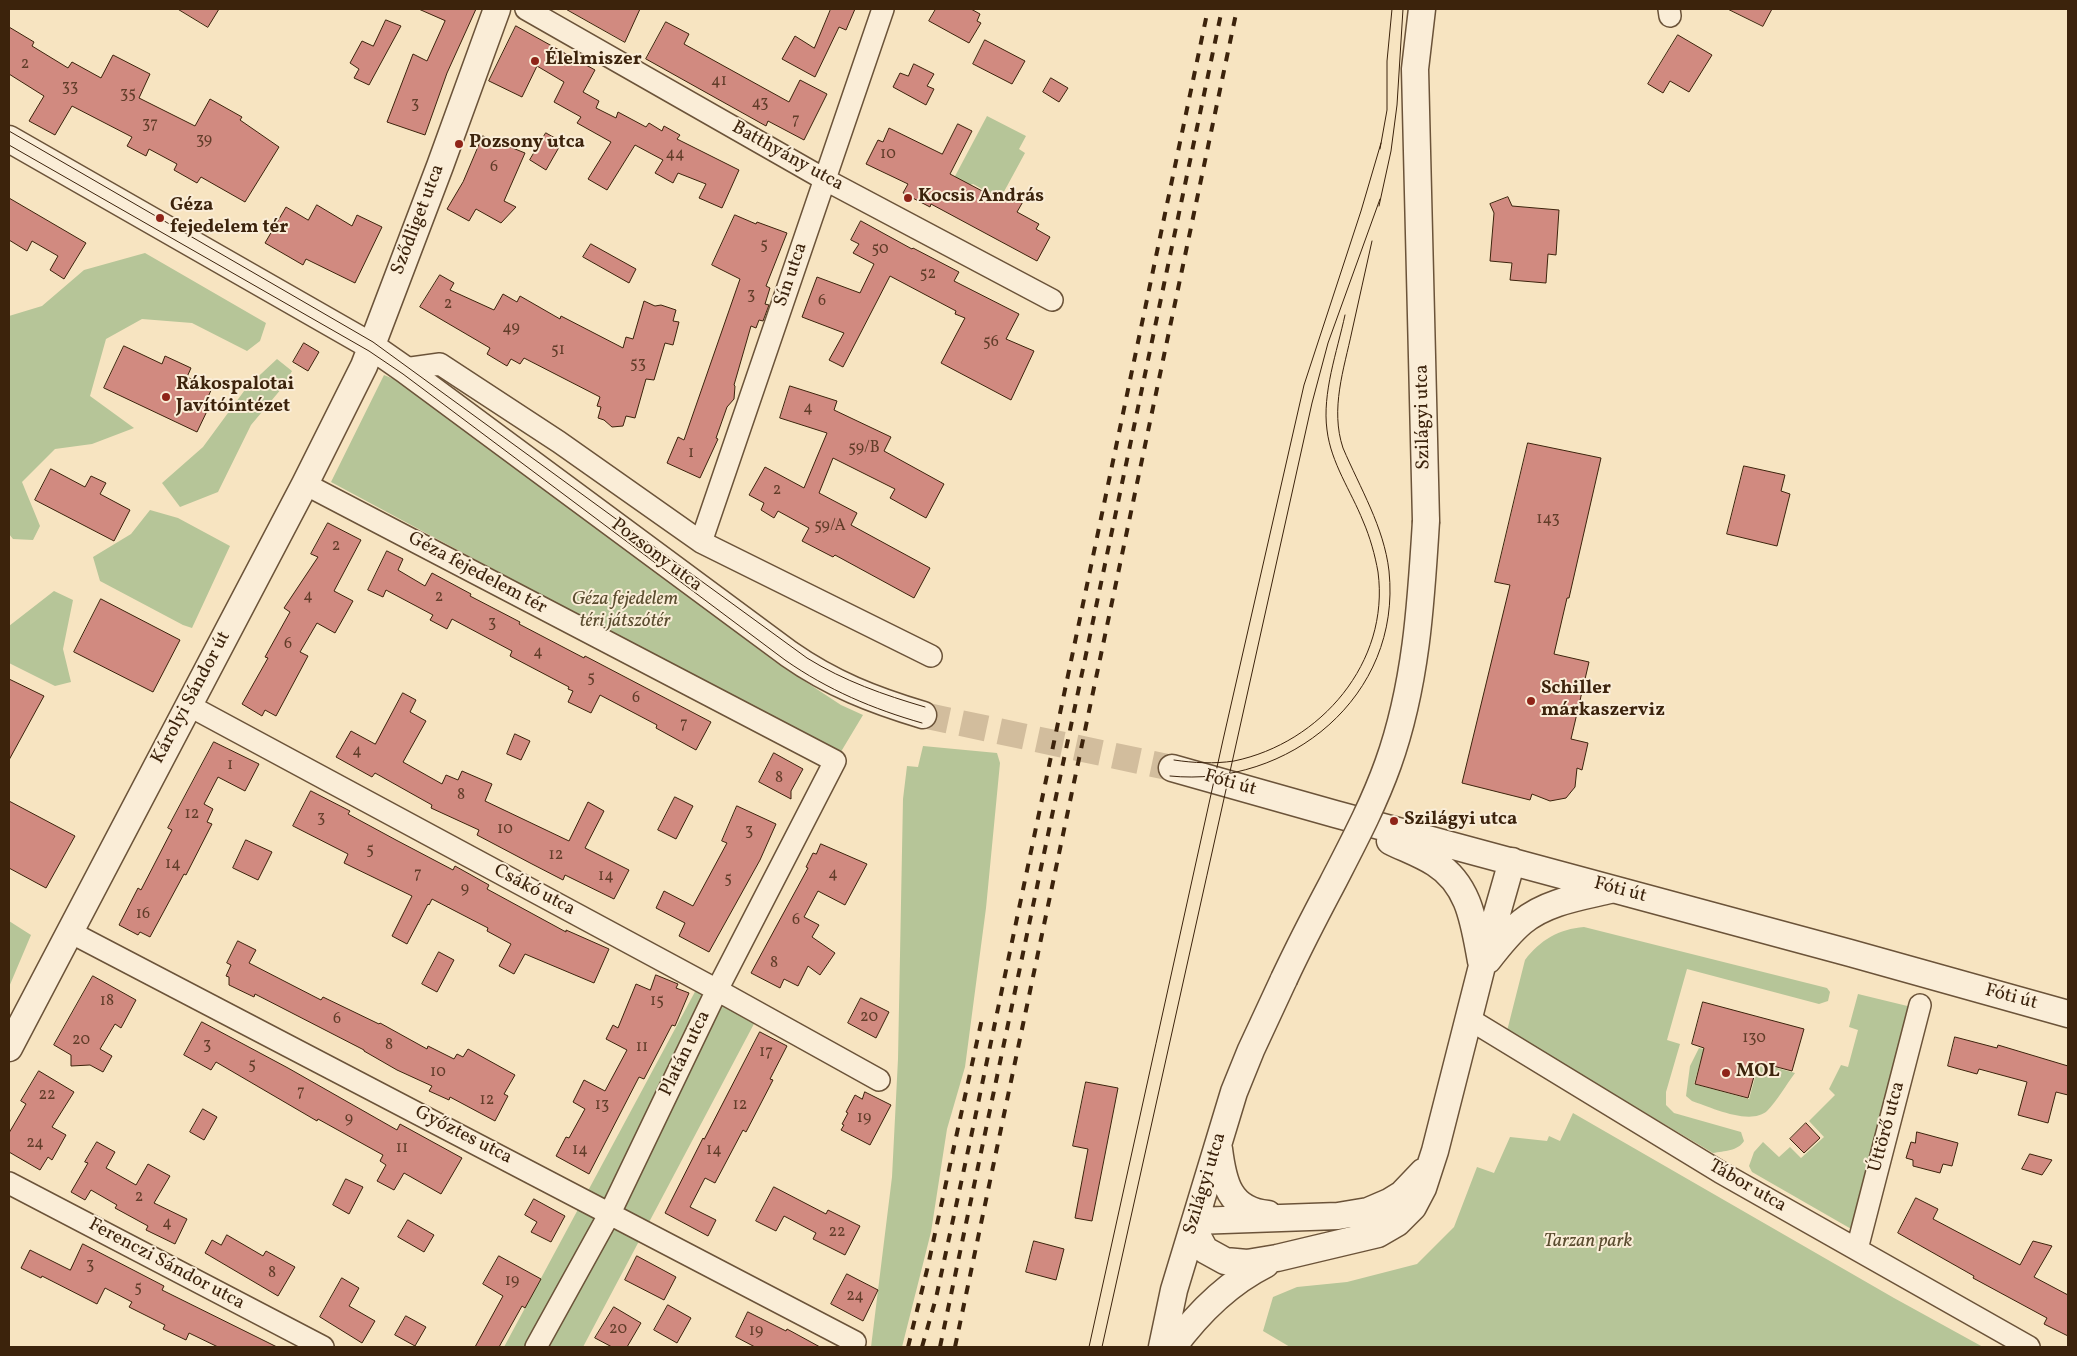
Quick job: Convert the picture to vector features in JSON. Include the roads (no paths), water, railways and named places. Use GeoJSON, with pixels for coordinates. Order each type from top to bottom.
{"type":"FeatureCollection","features":[{"type":"Feature","properties":{"kind":"street","name":"Sződliget utca"},"geometry":{"type":"LineString","coordinates":[[371,346],[440,166],[497,9]]}},
{"type":"Feature","properties":{"kind":"street","name":"Batthyány utca"},"geometry":{"type":"LineString","coordinates":[[526,9],[824,179],[1052,300]]}},
{"type":"Feature","properties":{"kind":"street","name":"Sín utca"},"geometry":{"type":"LineString","coordinates":[[701,542],[883,9]]}},
{"type":"Feature","properties":{"kind":"street","name":"Szilágyi utca"},"geometry":{"type":"LineString","coordinates":[[1162,1347],[1174,1290],[1234,1092],[1251,1050],[1305,935],[1357,836],[1388,765],[1399,729],[1415,652],[1420,618],[1426,522],[1415,69],[1422,9]]}},
{"type":"Feature","properties":{"kind":"street","name":"Pozsony utca"},"geometry":{"type":"LineString","coordinates":[[9,139],[371,346],[805,665],[854,692],[923,715]]}},
{"type":"Feature","properties":{"kind":"street","name":"Károlyi Sándor út"},"geometry":{"type":"LineString","coordinates":[[9,1048],[305,484],[364,366],[371,346]]}},
{"type":"Feature","properties":{"kind":"street","name":"Pozsony utca"},"geometry":{"type":"LineString","coordinates":[[404,369],[440,364],[559,442],[701,542],[931,656]]}},
{"type":"Feature","properties":{"kind":"street","name":"Géza fejedelem tér"},"geometry":{"type":"LineString","coordinates":[[305,484],[835,761]]}},
{"type":"Feature","properties":{"kind":"street","name":"Csákó utca"},"geometry":{"type":"LineString","coordinates":[[188,705],[717,990],[878,1080]]}},
{"type":"Feature","properties":{"kind":"street","name":"Platán utca"},"geometry":{"type":"LineString","coordinates":[[536,1347],[610,1213],[717,990],[835,761]]}},
{"type":"Feature","properties":{"kind":"street","name":"Fóti út"},"geometry":{"type":"LineString","coordinates":[[1172,768],[2068,1014]]}},
{"type":"Feature","properties":{"kind":"street"},"geometry":{"type":"LineString","coordinates":[[1335,814],[1434,862],[1454,879],[1463,891],[1472,912],[1482,966]]}},
{"type":"Feature","properties":{"kind":"street"},"geometry":{"type":"LineString","coordinates":[[1431,1164],[1402,1194],[1368,1211],[1338,1216],[1195,1221],[1198,1237],[1205,1250],[1225,1261],[1247,1263],[1362,1239],[1397,1223],[1413,1207],[1419,1198],[1431,1164],[1482,966],[1512,861]]}},
{"type":"Feature","properties":{"kind":"street"},"geometry":{"type":"LineString","coordinates":[[1482,966],[1522,922],[1540,910],[1573,898],[1612,889]]}},
{"type":"Feature","properties":{"kind":"street","name":"Győztes utca"},"geometry":{"type":"LineString","coordinates":[[70,932],[855,1342]]}},
{"type":"Feature","properties":{"kind":"street","name":"Úttörő utca"},"geometry":{"type":"LineString","coordinates":[[1856,1250],[1920,1006]]}},
{"type":"Feature","properties":{"kind":"street","name":"Tábor utca"},"geometry":{"type":"LineString","coordinates":[[1469,1018],[1720,1172],[2029,1347]]}},
{"type":"Feature","properties":{"kind":"street"},"geometry":{"type":"LineString","coordinates":[[1219,1146],[1226,1185],[1239,1203],[1261,1214],[1294,1217]]}},
{"type":"Feature","properties":{"kind":"street","name":"Ferenczi Sándor utca"},"geometry":{"type":"LineString","coordinates":[[9,1183],[322,1347]]}},
{"type":"Feature","properties":{"kind":"street"},"geometry":{"type":"LineString","coordinates":[[1173,1347],[1201,1313],[1221,1294],[1277,1258]]}},
{"type":"Feature","properties":{"kind":"tunnel"},"geometry":{"type":"LineString","coordinates":[[923,715],[1172,768]]}},
{"type":"Feature","properties":{"kind":"tram line"},"geometry":{"type":"LineString","coordinates":[[1380,149],[1387,110],[1387,61],[1392,9]]}},
{"type":"Feature","properties":{"kind":"tram line"},"geometry":{"type":"LineString","coordinates":[[1379,206],[1391,151],[1397,105],[1403,9]]}},
{"type":"Feature","properties":{"kind":"tram line"},"geometry":{"type":"LineString","coordinates":[[9,131],[373,342],[807,658],[835,674],[865,687],[925,707]]}},
{"type":"Feature","properties":{"kind":"tram line"},"geometry":{"type":"LineString","coordinates":[[1089,1347],[1223,740],[1304,385],[1361,211],[1381,143]]}},
{"type":"Feature","properties":{"kind":"tram line"},"geometry":{"type":"LineString","coordinates":[[9,145],[369,351],[403,374],[801,671],[851,698],[922,723]]}},
{"type":"Feature","properties":{"kind":"tram line"},"geometry":{"type":"LineString","coordinates":[[1102,1347],[1312,403],[1328,343],[1380,199]]}},
{"type":"Feature","properties":{"kind":"tram line"},"geometry":{"type":"LineString","coordinates":[[1170,776],[1214,776],[1256,767],[1295,749],[1329,725],[1357,694],[1377,657],[1388,616],[1389,571],[1377,523],[1343,448],[1338,419],[1342,374],[1372,241]]}},
{"type":"Feature","properties":{"kind":"tram line"},"geometry":{"type":"LineString","coordinates":[[1174,760],[1204,763],[1234,761],[1266,751],[1295,737],[1321,717],[1343,694],[1361,667],[1373,637],[1379,605],[1378,572],[1366,527],[1342,477],[1329,442],[1327,430],[1328,387],[1345,315]]}},
{"type":"Feature","properties":{"kind":"railway"},"geometry":{"type":"LineString","coordinates":[[922,1347],[936,1298],[971,1137],[1208,9]]}},
{"type":"Feature","properties":{"kind":"railway"},"geometry":{"type":"LineString","coordinates":[[940,1347],[1222,9]]}},
{"type":"Feature","properties":{"kind":"railway"},"geometry":{"type":"LineString","coordinates":[[955,1347],[1237,9]]}},
{"type":"Feature","properties":{"kind":"railway"},"geometry":{"type":"LineString","coordinates":[[908,1347],[927,1270],[983,1014]]}},
{"type":"Feature","properties":{"kind":"place","name":"Élelmiszer"},"geometry":{"type":"Point","coordinates":[535,61]}},
{"type":"Feature","properties":{"kind":"place","name":"Pozsony utca"},"geometry":{"type":"Point","coordinates":[459,144]}},
{"type":"Feature","properties":{"kind":"place","name":"Kocsis András"},"geometry":{"type":"Point","coordinates":[908,198]}},
{"type":"Feature","properties":{"kind":"place","name":"Géza fejedelem tér"},"geometry":{"type":"Point","coordinates":[160,218]}},
{"type":"Feature","properties":{"kind":"place","name":"Rákospalotai Javítóintézet"},"geometry":{"type":"Point","coordinates":[166,397]}},
{"type":"Feature","properties":{"kind":"place","name":"Schiller márkaszerviz"},"geometry":{"type":"Point","coordinates":[1531,701]}},
{"type":"Feature","properties":{"kind":"place","name":"Szilágyi utca"},"geometry":{"type":"Point","coordinates":[1394,821]}},
{"type":"Feature","properties":{"kind":"place","name":"MOL"},"geometry":{"type":"Point","coordinates":[1726,1073]}},
{"type":"Feature","properties":{"kind":"park label","name":"Géza fejedelem téri játszótér"},"geometry":{"type":"Point","coordinates":[625,612]}},
{"type":"Feature","properties":{"kind":"park label","name":"Tarzan park"},"geometry":{"type":"Point","coordinates":[1588,1243]}}]}
